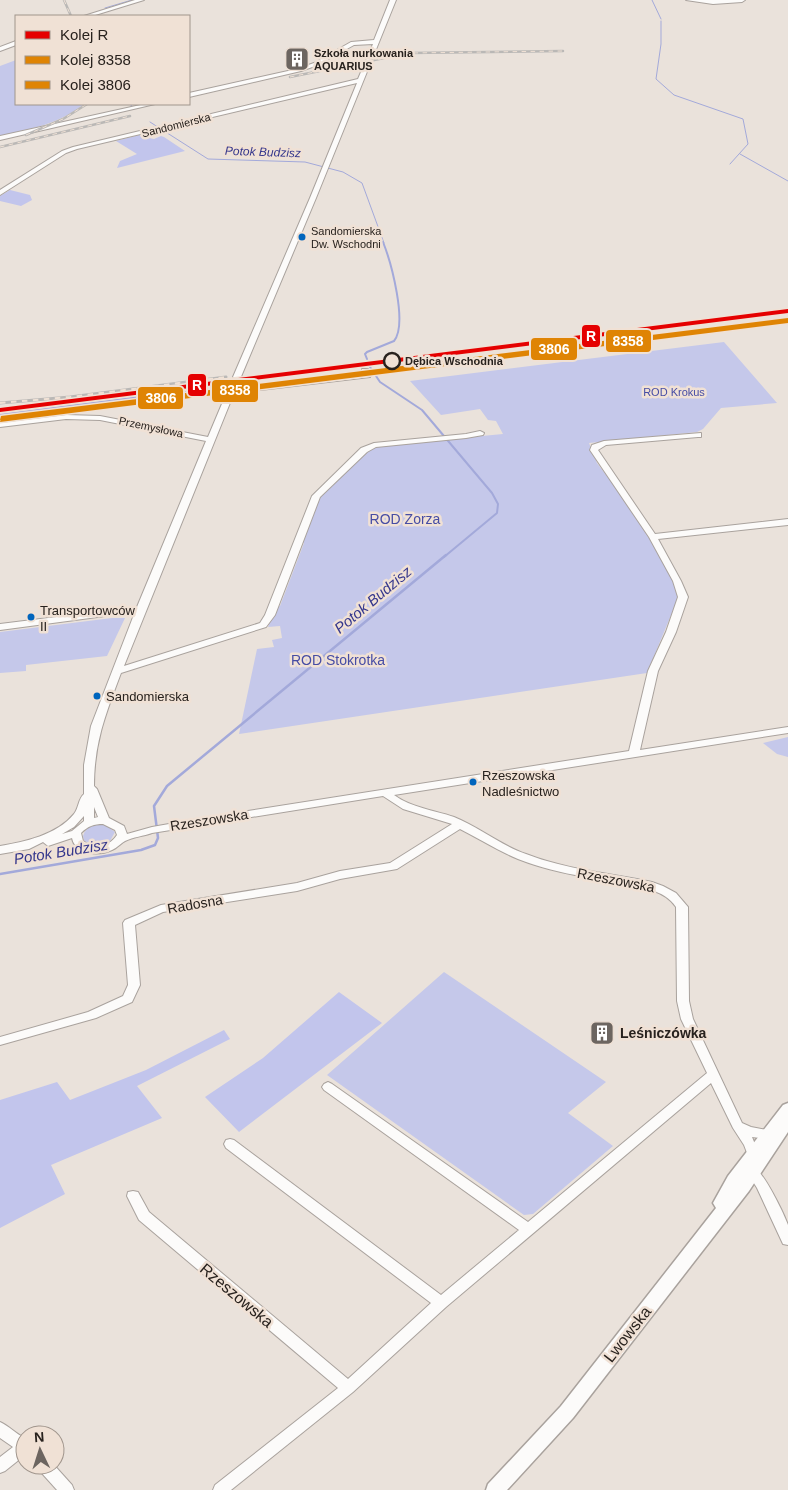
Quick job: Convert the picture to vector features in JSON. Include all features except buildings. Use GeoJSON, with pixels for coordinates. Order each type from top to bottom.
{"type":"FeatureCollection","features":[{"type":"Feature","properties":{"kind":"main road"},"geometry":{"type":"LineString","coordinates":[[700,1240],[734,1181],[788,1109]]}},
{"type":"Feature","properties":{"kind":"main road","name":"Lwowska"},"geometry":{"type":"LineString","coordinates":[[495,1490],[567,1412],[753,1172],[788,1120]]}},
{"type":"Feature","properties":{"kind":"street"},"geometry":{"type":"LineString","coordinates":[[90,15],[141,0]]}},
{"type":"Feature","properties":{"kind":"street"},"geometry":{"type":"LineString","coordinates":[[0,850],[77,838],[89,822],[89,765],[96,726],[141,609],[326,167],[392,0]]}},
{"type":"Feature","properties":{"kind":"street"},"geometry":{"type":"LineString","coordinates":[[689,0],[713,2],[742,0]]}},
{"type":"Feature","properties":{"kind":"street"},"geometry":{"type":"LineString","coordinates":[[190,95],[299,70],[316,64],[352,43],[376,42]]}},
{"type":"Feature","properties":{"kind":"street"},"geometry":{"type":"LineString","coordinates":[[0,49],[15,43]]}},
{"type":"Feature","properties":{"kind":"street","name":"Sandomierska"},"geometry":{"type":"LineString","coordinates":[[0,193],[64,152],[361,80]]}},
{"type":"Feature","properties":{"kind":"street"},"geometry":{"type":"LineString","coordinates":[[0,138],[148,105]]}},
{"type":"Feature","properties":{"kind":"street"},"geometry":{"type":"LineString","coordinates":[[232,391],[368,375]]}},
{"type":"Feature","properties":{"kind":"street","name":"Przemysłowa"},"geometry":{"type":"LineString","coordinates":[[0,424],[66,417],[100,418],[212,440]]}},
{"type":"Feature","properties":{"kind":"street"},"geometry":{"type":"LineString","coordinates":[[117,671],[263,625],[270,615],[317,494],[368,447],[441,440],[480,432]]}},
{"type":"Feature","properties":{"kind":"street"},"geometry":{"type":"LineString","coordinates":[[634,753],[650,680],[672,632],[682,597],[677,581],[653,537],[632,504],[605,469],[596,454],[595,447],[604,443],[698,435]]}},
{"type":"Feature","properties":{"kind":"street"},"geometry":{"type":"LineString","coordinates":[[653,537],[788,522]]}},
{"type":"Feature","properties":{"kind":"street"},"geometry":{"type":"LineString","coordinates":[[0,626],[141,609]]}},
{"type":"Feature","properties":{"kind":"street","name":"Rzeszowska"},"geometry":{"type":"LineString","coordinates":[[120,833],[158,829],[788,730]]}},
{"type":"Feature","properties":{"kind":"street"},"geometry":{"type":"LineString","coordinates":[[77,838],[85,848],[102,850],[113,846],[120,833],[105,820],[90,784]]}},
{"type":"Feature","properties":{"kind":"street"},"geometry":{"type":"LineString","coordinates":[[23,846],[55,833],[69,824],[81,812],[90,784]]}},
{"type":"Feature","properties":{"kind":"street","name":"Rzeszowska"},"geometry":{"type":"LineString","coordinates":[[386,792],[401,803],[460,824],[499,847],[530,859],[573,871],[650,885],[669,892],[677,898],[682,907],[683,996],[687,1019],[736,1125],[750,1144],[754,1154]]}},
{"type":"Feature","properties":{"kind":"street"},"geometry":{"type":"LineString","coordinates":[[89,822],[105,820]]}},
{"type":"Feature","properties":{"kind":"street","name":"Radosna"},"geometry":{"type":"LineString","coordinates":[[0,1041],[92,1015],[128,998],[134,985],[128,923],[161,910],[297,887],[340,875],[393,866],[460,824]]}},
{"type":"Feature","properties":{"kind":"street"},"geometry":{"type":"LineString","coordinates":[[220,1490],[348,1388],[441,1303],[714,1074]]}},
{"type":"Feature","properties":{"kind":"street"},"geometry":{"type":"LineString","coordinates":[[328,1087],[529,1230]]}},
{"type":"Feature","properties":{"kind":"street"},"geometry":{"type":"LineString","coordinates":[[736,1125],[748,1132],[768,1134]]}},
{"type":"Feature","properties":{"kind":"street"},"geometry":{"type":"LineString","coordinates":[[230,1144],[441,1303]]}},
{"type":"Feature","properties":{"kind":"street"},"geometry":{"type":"LineString","coordinates":[[753,1172],[762,1185],[788,1240]]}},
{"type":"Feature","properties":{"kind":"street","name":"Rzeszowska"},"geometry":{"type":"LineString","coordinates":[[133,1196],[144,1216],[348,1388]]}},
{"type":"Feature","properties":{"kind":"street"},"geometry":{"type":"LineString","coordinates":[[0,1429],[15,1440]]}},
{"type":"Feature","properties":{"kind":"street"},"geometry":{"type":"LineString","coordinates":[[0,1466],[15,1453]]}},
{"type":"Feature","properties":{"kind":"street"},"geometry":{"type":"LineString","coordinates":[[53,1475],[67,1490]]}},
{"type":"Feature","properties":{"kind":"green space"},"geometry":{"type":"Polygon","coordinates":[[[15,60],[15,105],[83,105],[55,121],[0,136],[0,66],[15,60]]]}},
{"type":"Feature","properties":{"kind":"green space"},"geometry":{"type":"Polygon","coordinates":[[[724,342],[777,403],[721,408],[703,429],[697,432],[589,443],[597,463],[629,505],[667,568],[679,596],[647,673],[239,734],[257,649],[274,647],[272,640],[282,638],[280,626],[268,627],[275,607],[280,606],[304,543],[299,542],[318,497],[366,451],[376,446],[503,434],[496,421],[488,420],[480,409],[441,415],[410,381],[724,342]]]}},
{"type":"Feature","properties":{"kind":"green space"},"geometry":{"type":"Polygon","coordinates":[[[125,618],[107,656],[26,665],[26,671],[0,673],[0,632],[125,618]]]}},
{"type":"Feature","properties":{"kind":"green space"},"geometry":{"type":"Polygon","coordinates":[[[788,737],[788,757],[777,754],[763,743],[788,737]]]}},
{"type":"Feature","properties":{"kind":"green space"},"geometry":{"type":"Polygon","coordinates":[[[104,824],[115,832],[110,841],[98,846],[84,841],[84,833],[89,828],[94,825],[104,824]]]}},
{"type":"Feature","properties":{"kind":"green space"},"geometry":{"type":"Polygon","coordinates":[[[444,972],[606,1082],[568,1113],[613,1146],[533,1214],[524,1215],[327,1075],[444,972]]]}},
{"type":"Feature","properties":{"kind":"shaded area"},"geometry":{"type":"Polygon","coordinates":[[[147,133],[149,138],[164,137],[185,151],[117,168],[120,161],[137,154],[116,141],[147,133]]]}},
{"type":"Feature","properties":{"kind":"shaded area"},"geometry":{"type":"Polygon","coordinates":[[[10,190],[30,195],[32,200],[21,206],[0,201],[0,196],[10,190]]]}},
{"type":"Feature","properties":{"kind":"shaded area"},"geometry":{"type":"Polygon","coordinates":[[[339,992],[382,1023],[239,1132],[205,1097],[263,1058],[339,992]]]}},
{"type":"Feature","properties":{"kind":"shaded area"},"geometry":{"type":"Polygon","coordinates":[[[224,1030],[230,1039],[137,1086],[162,1118],[51,1165],[65,1194],[0,1228],[0,1100],[57,1082],[70,1100],[146,1070],[224,1030]]]}},
{"type":"Feature","properties":{"kind":"waterway","name":"Potok Budzisz"},"geometry":{"type":"LineString","coordinates":[[105,8],[132,0]]}},
{"type":"Feature","properties":{"kind":"waterway"},"geometry":{"type":"LineString","coordinates":[[652,0],[661,19]]}},
{"type":"Feature","properties":{"kind":"waterway"},"geometry":{"type":"LineString","coordinates":[[661,21],[661,44],[656,79],[674,95],[743,119],[748,144],[730,164]]}},
{"type":"Feature","properties":{"kind":"waterway","name":"Potok Budzisz"},"geometry":{"type":"LineString","coordinates":[[150,122],[208,159],[305,162],[343,172],[362,183],[384,243]]}},
{"type":"Feature","properties":{"kind":"waterway"},"geometry":{"type":"LineString","coordinates":[[740,154],[788,181]]}},
{"type":"Feature","properties":{"kind":"waterway","name":"Potok Budzisz"},"geometry":{"type":"LineString","coordinates":[[367,359],[365,354],[367,352],[394,341],[398,333],[399,307],[397,293],[383,242]]}},
{"type":"Feature","properties":{"kind":"waterway","name":"Potok Budzisz"},"geometry":{"type":"LineString","coordinates":[[370,367],[380,382],[422,410],[492,493],[498,504],[497,513],[444,557]]}},
{"type":"Feature","properties":{"kind":"waterway"},"geometry":{"type":"LineString","coordinates":[[0,415],[172,393],[217,390]]}},
{"type":"Feature","properties":{"kind":"waterway","name":"Potok Budzisz"},"geometry":{"type":"LineString","coordinates":[[0,874],[141,850],[155,845],[158,838],[154,806],[167,786],[446,555]]}},
{"type":"Feature","properties":{"kind":"railway"},"geometry":{"type":"LineString","coordinates":[[64,0],[71,15]]}},
{"type":"Feature","properties":{"kind":"railway"},"geometry":{"type":"LineString","coordinates":[[290,77],[409,53],[563,51]]}},
{"type":"Feature","properties":{"kind":"railway"},"geometry":{"type":"LineString","coordinates":[[26,135],[63,119],[85,105]]}},
{"type":"Feature","properties":{"kind":"railway"},"geometry":{"type":"LineString","coordinates":[[0,147],[130,116]]}},
{"type":"Feature","properties":{"kind":"railway"},"geometry":{"type":"LineString","coordinates":[[0,403],[70,397],[226,377]]}},
{"type":"Feature","properties":{"kind":"rail line","name":"R"},"geometry":{"type":"LineString","coordinates":[[0,410],[788,311]]}},
{"type":"Feature","properties":{"kind":"rail line","name":"3806"},"geometry":{"type":"LineString","coordinates":[[1,418],[788,320]]}},
{"type":"Feature","properties":{"kind":"rail line","name":"8358"},"geometry":{"type":"LineString","coordinates":[[1,420],[788,321]]}},
{"type":"Feature","properties":{"kind":"place","name":"Szkoła nurkowania AQUARIUS"},"geometry":{"type":"Point","coordinates":[297,59]}},
{"type":"Feature","properties":{"kind":"place","name":"Sandomierska Dw. Wschodni"},"geometry":{"type":"Point","coordinates":[302,237]}},
{"type":"Feature","properties":{"kind":"place","name":"Dębica Wschodnia"},"geometry":{"type":"Point","coordinates":[392,361]}},
{"type":"Feature","properties":{"kind":"place","name":"Transportowców II"},"geometry":{"type":"Point","coordinates":[31,617]}},
{"type":"Feature","properties":{"kind":"place","name":"Sandomierska"},"geometry":{"type":"Point","coordinates":[97,696]}},
{"type":"Feature","properties":{"kind":"place","name":"Rzeszowska Nadleśnictwo"},"geometry":{"type":"Point","coordinates":[473,782]}},
{"type":"Feature","properties":{"kind":"place","name":"Leśniczówka"},"geometry":{"type":"Point","coordinates":[602,1033]}},
{"type":"Feature","properties":{"kind":"park label","name":"ROD Krokus"},"geometry":{"type":"Point","coordinates":[674,392]}},
{"type":"Feature","properties":{"kind":"park label","name":"ROD Zorza"},"geometry":{"type":"Point","coordinates":[405,519]}},
{"type":"Feature","properties":{"kind":"park label","name":"ROD Stokrotka"},"geometry":{"type":"Point","coordinates":[338,660]}}]}
